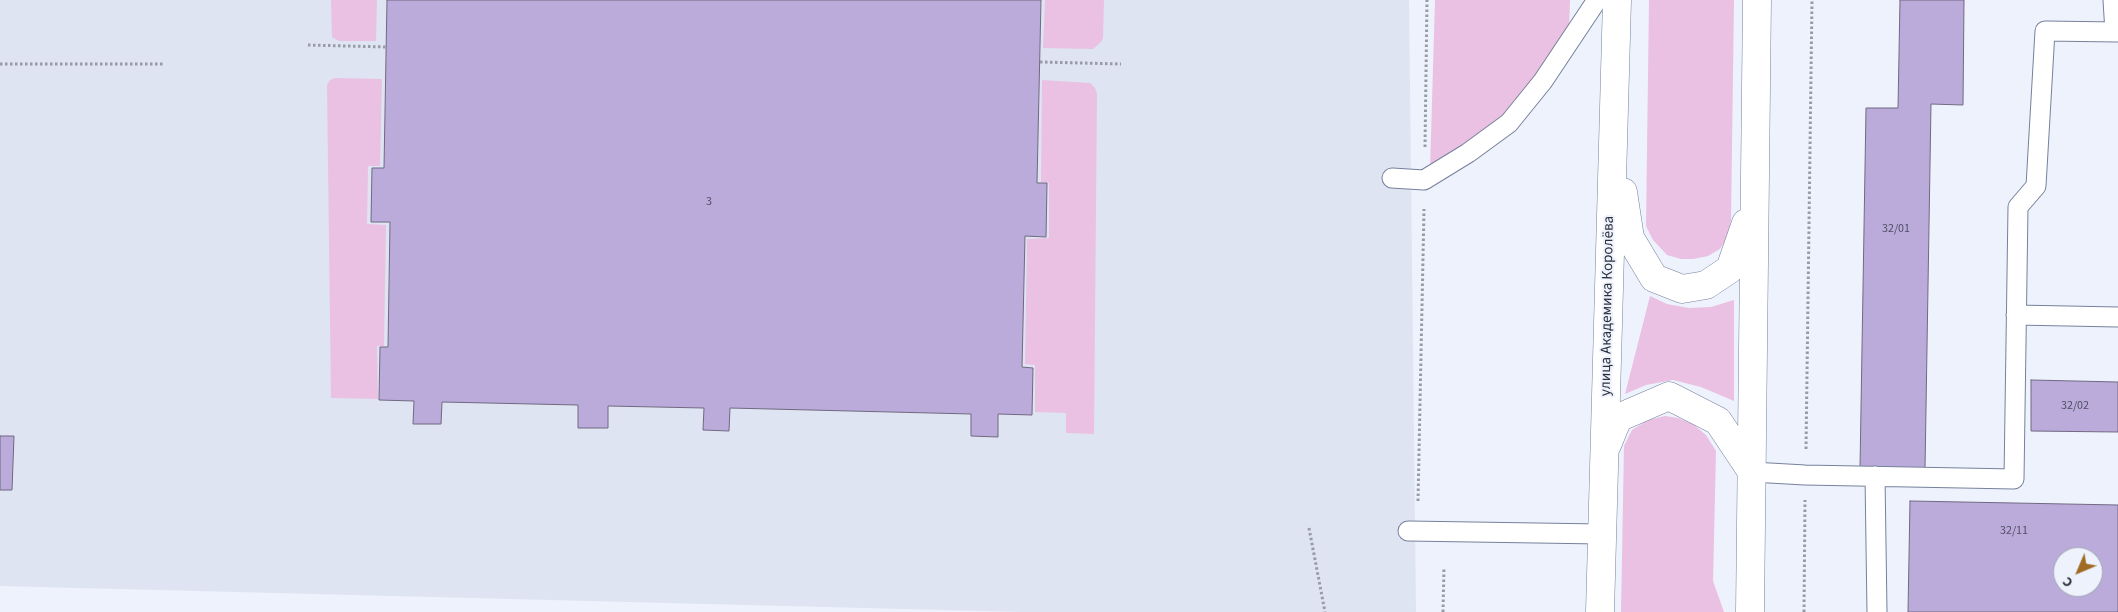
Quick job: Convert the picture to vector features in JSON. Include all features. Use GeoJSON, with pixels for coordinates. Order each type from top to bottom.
{"type":"FeatureCollection","features":[{"type":"Feature","properties":{"kind":"street","name":"улица Академика Королёва"},"geometry":{"type":"LineString","coordinates":[[1600,612],[1617,0]]}},
{"type":"Feature","properties":{"kind":"street"},"geometry":{"type":"LineString","coordinates":[[1750,612],[1757,0]]}},
{"type":"Feature","properties":{"kind":"street"},"geometry":{"type":"LineString","coordinates":[[1612,129],[1630,238],[1654,278],[1682,289],[1706,284],[1730,268],[1754,204]]}},
{"type":"Feature","properties":{"kind":"street"},"geometry":{"type":"LineString","coordinates":[[1604,452],[1618,418],[1669,396],[1718,421],[1752,472]]}},
{"type":"Feature","properties":{"kind":"lane"},"geometry":{"type":"LineString","coordinates":[[1392,178],[1424,180],[1468,153],[1509,124],[1543,81],[1597,0]]}},
{"type":"Feature","properties":{"kind":"lane"},"geometry":{"type":"LineString","coordinates":[[1752,472],[1805,475],[2014,478],[2018,207],[2036,186],[2045,32],[2116,32],[2112,0]]}},
{"type":"Feature","properties":{"kind":"lane"},"geometry":{"type":"LineString","coordinates":[[2016,315],[2118,316]]}},
{"type":"Feature","properties":{"kind":"lane"},"geometry":{"type":"LineString","coordinates":[[1875,476],[1878,612]]}},
{"type":"Feature","properties":{"kind":"lane"},"geometry":{"type":"LineString","coordinates":[[1408,531],[1601,534]]}},
{"type":"Feature","properties":{"kind":"path"},"geometry":{"type":"LineString","coordinates":[[1425,155],[1427,0]]}},
{"type":"Feature","properties":{"kind":"path"},"geometry":{"type":"LineString","coordinates":[[1804,612],[1812,0]]}},
{"type":"Feature","properties":{"kind":"path"},"geometry":{"type":"LineString","coordinates":[[308,45],[386,47]]}},
{"type":"Feature","properties":{"kind":"path"},"geometry":{"type":"LineString","coordinates":[[1040,62],[1121,64]]}},
{"type":"Feature","properties":{"kind":"path"},"geometry":{"type":"LineString","coordinates":[[0,64],[164,64]]}},
{"type":"Feature","properties":{"kind":"path"},"geometry":{"type":"LineString","coordinates":[[1418,501],[1424,209]]}},
{"type":"Feature","properties":{"kind":"path"},"geometry":{"type":"LineString","coordinates":[[1309,528],[1325,612]]}},
{"type":"Feature","properties":{"kind":"path"},"geometry":{"type":"LineString","coordinates":[[1443,612],[1444,566]]}},
{"type":"Feature","properties":{"kind":"shaded area"},"geometry":{"type":"Polygon","coordinates":[[[0,0],[1409,0],[1416,612],[1022,612],[0,586],[0,0]]]}},
{"type":"Feature","properties":{"kind":"shaded area"},"geometry":{"type":"Polygon","coordinates":[[[331,0],[377,0],[376,41],[339,41],[332,37],[331,0]]]}},
{"type":"Feature","properties":{"kind":"shaded area"},"geometry":{"type":"Polygon","coordinates":[[[1045,0],[1104,0],[1103,38],[1101,42],[1093,49],[1043,48],[1045,0]]]}},
{"type":"Feature","properties":{"kind":"shaded area"},"geometry":{"type":"Polygon","coordinates":[[[1435,0],[1570,0],[1569,29],[1507,118],[1430,170],[1435,0]]]}},
{"type":"Feature","properties":{"kind":"shaded area"},"geometry":{"type":"Polygon","coordinates":[[[1649,0],[1734,0],[1731,221],[1727,238],[1720,249],[1708,256],[1693,259],[1681,259],[1667,255],[1653,240],[1646,226],[1649,0]]]}},
{"type":"Feature","properties":{"kind":"shaded area"},"geometry":{"type":"Polygon","coordinates":[[[335,78],[382,79],[380,166],[368,166],[367,224],[386,225],[384,346],[377,346],[378,399],[331,398],[327,85],[330,80],[335,78]]]}},
{"type":"Feature","properties":{"kind":"shaded area"},"geometry":{"type":"Polygon","coordinates":[[[1042,80],[1090,83],[1095,88],[1097,94],[1094,434],[1066,433],[1066,413],[1035,412],[1035,365],[1025,364],[1027,239],[1049,238],[1049,183],[1041,182],[1042,80]]]}},
{"type":"Feature","properties":{"kind":"shaded area"},"geometry":{"type":"Polygon","coordinates":[[[1650,296],[1667,304],[1689,308],[1711,307],[1734,300],[1734,401],[1701,387],[1673,380],[1646,385],[1625,394],[1650,296]]]}},
{"type":"Feature","properties":{"kind":"shaded area"},"geometry":{"type":"Polygon","coordinates":[[[1665,416],[1678,418],[1693,424],[1706,435],[1716,451],[1713,581],[1724,612],[1621,612],[1624,446],[1632,430],[1648,420],[1665,416]]]}},
{"type":"Feature","properties":{"kind":"building"},"geometry":{"type":"Polygon","coordinates":[[[387,0],[1041,0],[1037,183],[1047,183],[1046,237],[1025,236],[1022,367],[1033,368],[1032,415],[998,414],[998,437],[971,436],[971,414],[730,408],[729,431],[703,430],[704,408],[608,406],[608,428],[578,428],[578,405],[442,402],[441,424],[413,424],[414,401],[379,400],[380,347],[388,347],[390,222],[371,222],[372,168],[384,168],[387,0]]]}},
{"type":"Feature","properties":{"kind":"building"},"geometry":{"type":"Polygon","coordinates":[[[1900,0],[1964,0],[1963,105],[1931,104],[1925,469],[1860,468],[1866,108],[1898,108],[1900,0]]]}},
{"type":"Feature","properties":{"kind":"building"},"geometry":{"type":"Polygon","coordinates":[[[2031,380],[2118,382],[2118,432],[2031,431],[2031,380]]]}},
{"type":"Feature","properties":{"kind":"building"},"geometry":{"type":"Polygon","coordinates":[[[0,436],[14,436],[12,490],[0,490],[0,436]]]}},
{"type":"Feature","properties":{"kind":"building"},"geometry":{"type":"Polygon","coordinates":[[[1910,501],[2118,505],[2118,612],[1908,612],[1910,501]]]}}]}
